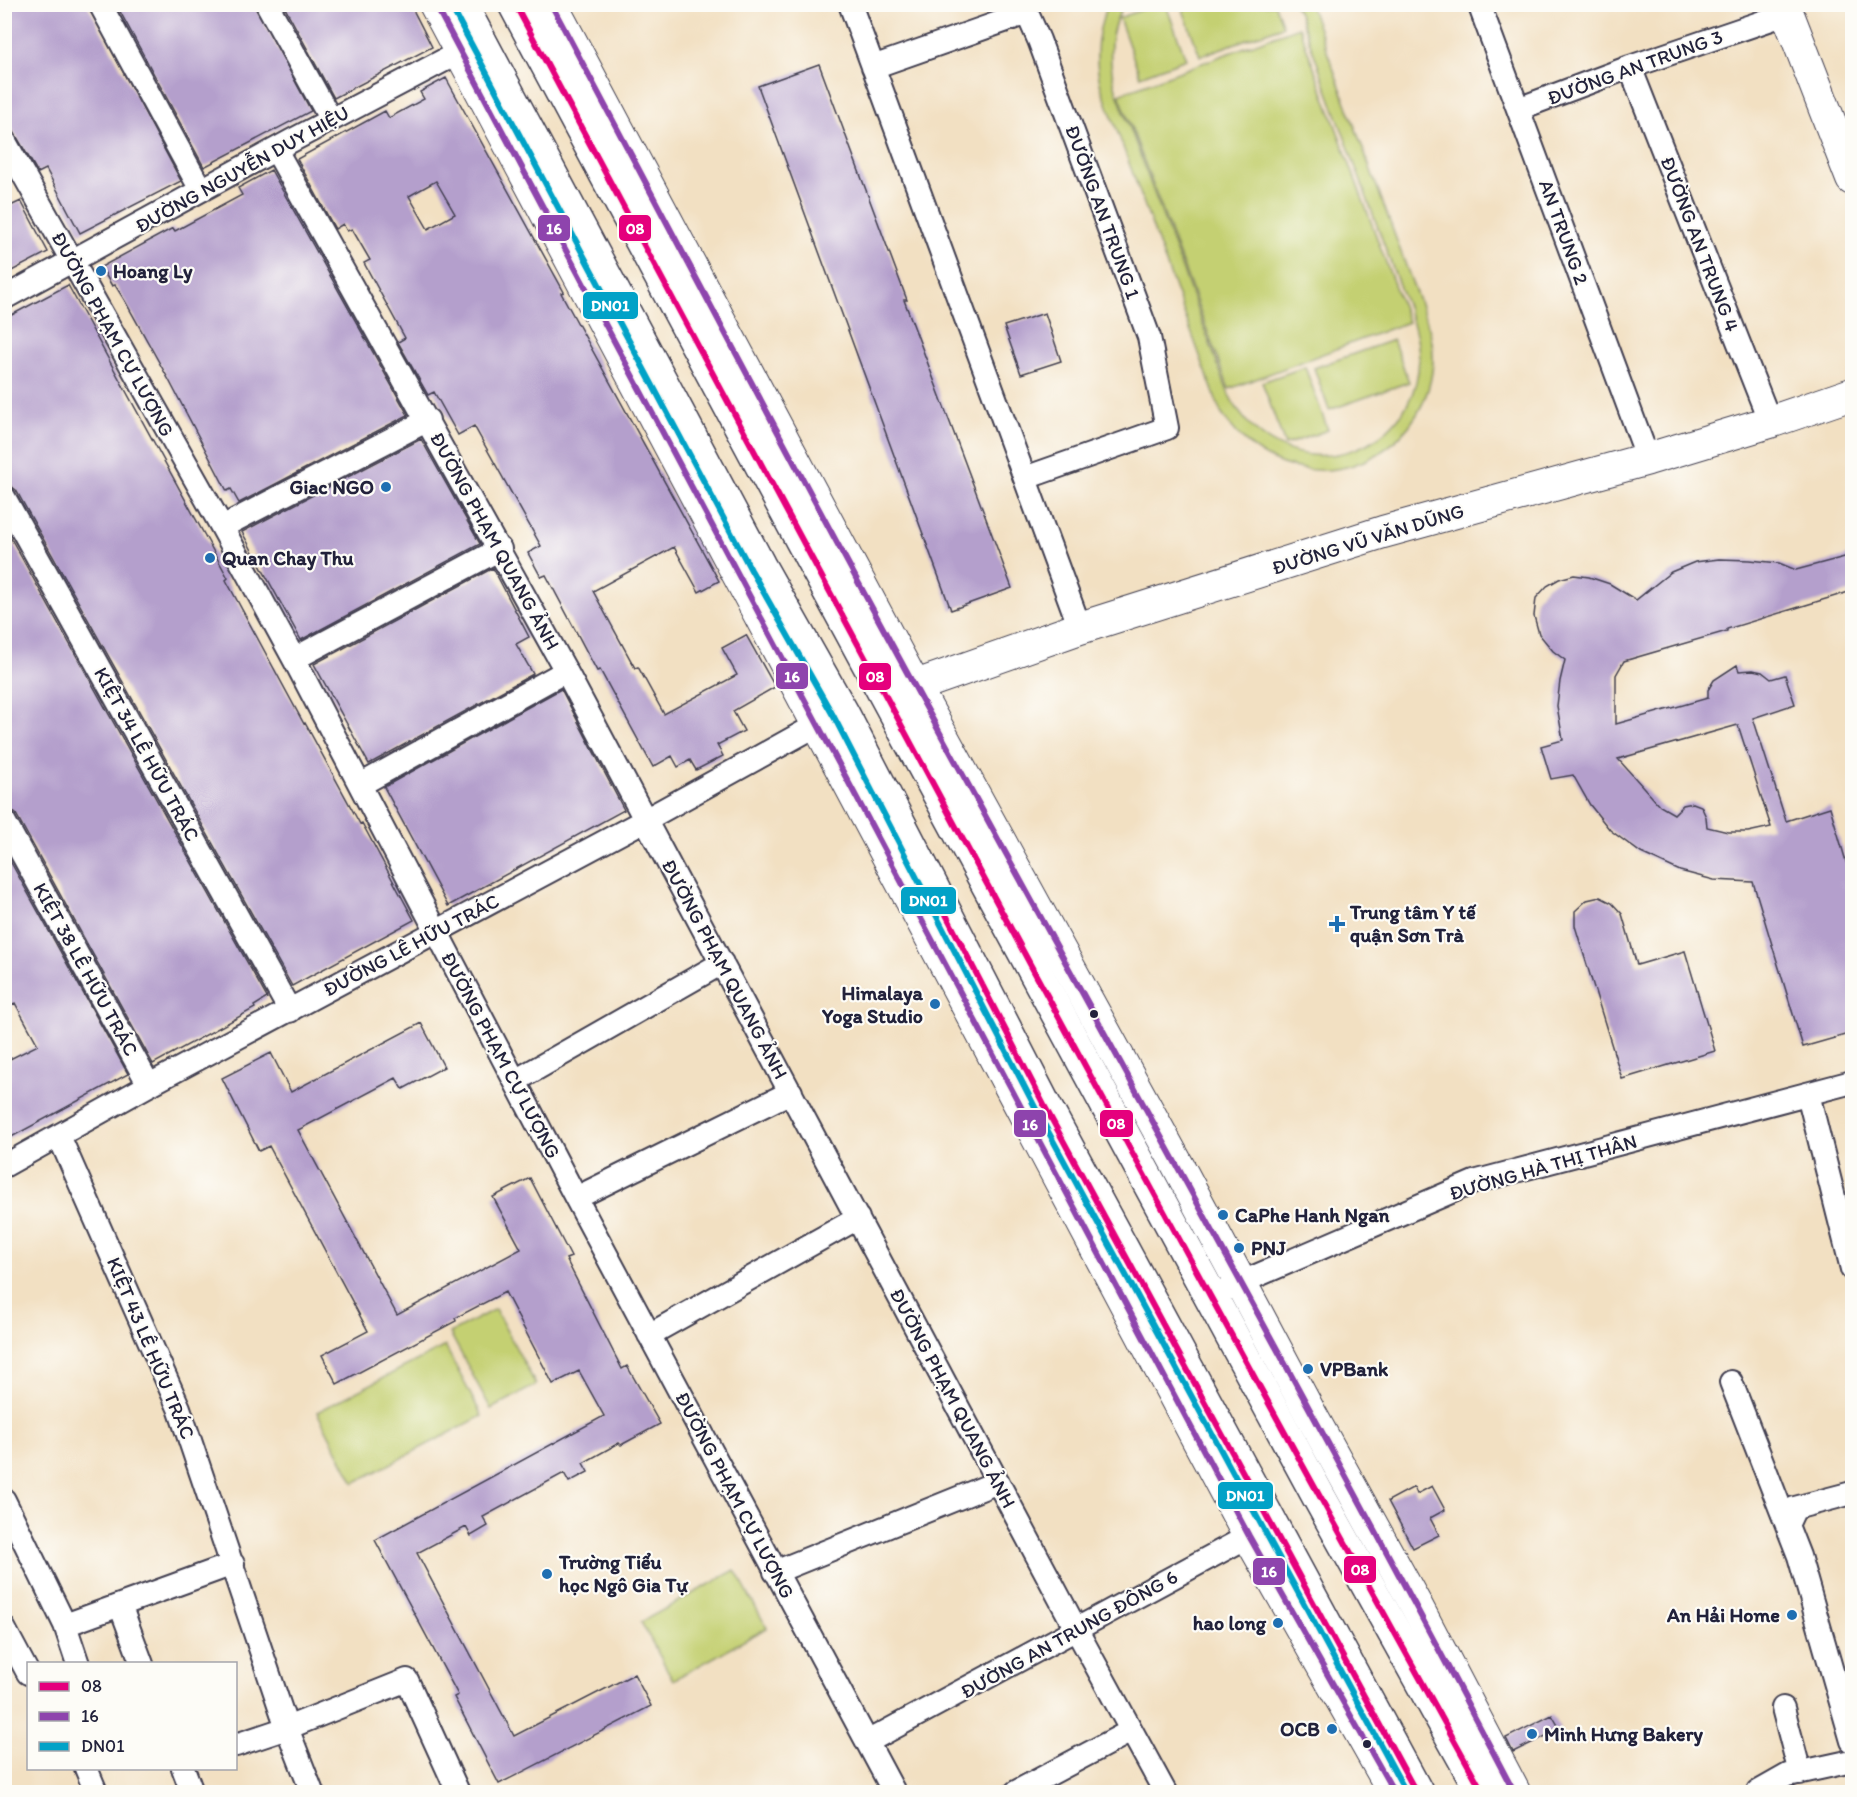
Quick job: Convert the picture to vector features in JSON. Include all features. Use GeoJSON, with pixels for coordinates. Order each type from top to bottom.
{"type":"FeatureCollection","features":[{"type":"Feature","properties":{"kind":"highway"},"geometry":{"type":"LineString","coordinates":[[460,4],[469,47],[759,566],[830,719],[1044,1106],[1260,1530],[1416,1792]]}},
{"type":"Feature","properties":{"kind":"highway"},"geometry":{"type":"LineString","coordinates":[[521,15],[900,691],[1226,1289],[1324,1506],[1483,1792]]}},
{"type":"Feature","properties":{"kind":"highway"},"geometry":{"type":"LineString","coordinates":[[830,719],[900,691]]}},
{"type":"Feature","properties":{"kind":"street"},"geometry":{"type":"LineString","coordinates":[[100,4],[201,190]]}},
{"type":"Feature","properties":{"kind":"street"},"geometry":{"type":"LineString","coordinates":[[267,4],[331,120]]}},
{"type":"Feature","properties":{"kind":"street"},"geometry":{"type":"LineString","coordinates":[[435,4],[469,47]]}},
{"type":"Feature","properties":{"kind":"street"},"geometry":{"type":"LineString","coordinates":[[850,4],[1080,628]]}},
{"type":"Feature","properties":{"kind":"street","name":"AN TRUNG 2"},"geometry":{"type":"LineString","coordinates":[[1479,4],[1648,459]]}},
{"type":"Feature","properties":{"kind":"street"},"geometry":{"type":"LineString","coordinates":[[521,15],[563,8],[900,691]]}},
{"type":"Feature","properties":{"kind":"street","name":"ĐƯỜNG AN TRUNG 1"},"geometry":{"type":"LineString","coordinates":[[873,67],[1026,9],[1149,337],[1167,428],[1025,478]]}},
{"type":"Feature","properties":{"kind":"street"},"geometry":{"type":"LineString","coordinates":[[1785,9],[1852,179]]}},
{"type":"Feature","properties":{"kind":"street","name":"ĐƯỜNG AN TRUNG 3"},"geometry":{"type":"LineString","coordinates":[[1518,109],[1785,9]]}},
{"type":"Feature","properties":{"kind":"street","name":"ĐƯỜNG NGUYỄN DUY HIỆU"},"geometry":{"type":"LineString","coordinates":[[4,298],[469,47]]}},
{"type":"Feature","properties":{"kind":"street","name":"ĐƯỜNG AN TRUNG 4"},"geometry":{"type":"LineString","coordinates":[[1630,67],[1770,422]]}},
{"type":"Feature","properties":{"kind":"street","name":"ĐƯỜNG PHẠM CỰ LƯỢNG"},"geometry":{"type":"LineString","coordinates":[[4,140],[294,659],[576,1198],[894,1792]]}},
{"type":"Feature","properties":{"kind":"street","name":"ĐƯỜNG PHẠM QUANG ẢNH"},"geometry":{"type":"LineString","coordinates":[[276,150],[500,549],[1165,1792]]}},
{"type":"Feature","properties":{"kind":"street","name":"ĐƯỜNG VŨ VĂN DŨNG"},"geometry":{"type":"LineString","coordinates":[[900,691],[1080,628],[1383,532],[1648,459],[1852,394]]}},
{"type":"Feature","properties":{"kind":"street"},"geometry":{"type":"LineString","coordinates":[[222,527],[428,420]]}},
{"type":"Feature","properties":{"kind":"street","name":"KIỆT 34 LÊ HỮU TRÁC"},"geometry":{"type":"LineString","coordinates":[[4,497],[290,1011]]}},
{"type":"Feature","properties":{"kind":"street"},"geometry":{"type":"LineString","coordinates":[[294,659],[500,549]]}},
{"type":"Feature","properties":{"kind":"street"},"geometry":{"type":"LineString","coordinates":[[360,785],[566,671]]}},
{"type":"Feature","properties":{"kind":"street","name":"ĐƯỜNG LÊ HỮU TRÁC"},"geometry":{"type":"LineString","coordinates":[[4,1166],[149,1085],[830,719]]}},
{"type":"Feature","properties":{"kind":"street","name":"KIỆT 38 LÊ HỮU TRÁC"},"geometry":{"type":"LineString","coordinates":[[4,821],[149,1085]]}},
{"type":"Feature","properties":{"kind":"street"},"geometry":{"type":"LineString","coordinates":[[515,1081],[722,963]]}},
{"type":"Feature","properties":{"kind":"street","name":"ĐƯỜNG HÀ THỊ THÂN"},"geometry":{"type":"LineString","coordinates":[[1226,1289],[1474,1182],[1852,1082]]}},
{"type":"Feature","properties":{"kind":"street"},"geometry":{"type":"LineString","coordinates":[[576,1198],[791,1092]]}},
{"type":"Feature","properties":{"kind":"street"},"geometry":{"type":"LineString","coordinates":[[1808,1094],[1852,1269]]}},
{"type":"Feature","properties":{"kind":"street","name":"KIỆT 43 LÊ HỮU TRÁC"},"geometry":{"type":"LineString","coordinates":[[59,1136],[179,1408],[287,1728],[312,1792]]}},
{"type":"Feature","properties":{"kind":"street"},"geometry":{"type":"LineString","coordinates":[[649,1335],[858,1218]]}},
{"type":"Feature","properties":{"kind":"street"},"geometry":{"type":"LineString","coordinates":[[1226,1289],[1417,1607],[1514,1792]]}},
{"type":"Feature","properties":{"kind":"street"},"geometry":{"type":"LineString","coordinates":[[1731,1382],[1788,1523],[1852,1741]]}},
{"type":"Feature","properties":{"kind":"street"},"geometry":{"type":"LineString","coordinates":[[775,1572],[998,1482]]}},
{"type":"Feature","properties":{"kind":"street"},"geometry":{"type":"LineString","coordinates":[[1788,1523],[1796,1508],[1852,1494]]}},
{"type":"Feature","properties":{"kind":"street"},"geometry":{"type":"LineString","coordinates":[[4,1500],[65,1625],[77,1662]]}},
{"type":"Feature","properties":{"kind":"street"},"geometry":{"type":"LineString","coordinates":[[1260,1530],[1394,1792]]}},
{"type":"Feature","properties":{"kind":"street","name":"ĐƯỜNG AN TRUNG ĐÔNG 6"},"geometry":{"type":"LineString","coordinates":[[867,1742],[1260,1530]]}},
{"type":"Feature","properties":{"kind":"street"},"geometry":{"type":"LineString","coordinates":[[65,1625],[233,1564]]}},
{"type":"Feature","properties":{"kind":"street"},"geometry":{"type":"LineString","coordinates":[[120,1605],[141,1662]]}},
{"type":"Feature","properties":{"kind":"street"},"geometry":{"type":"LineString","coordinates":[[4,1628],[27,1671]]}},
{"type":"Feature","properties":{"kind":"street"},"geometry":{"type":"LineString","coordinates":[[237,1745],[287,1728],[407,1680],[458,1792]]}},
{"type":"Feature","properties":{"kind":"street"},"geometry":{"type":"LineString","coordinates":[[1782,1708],[1800,1773]]}},
{"type":"Feature","properties":{"kind":"street"},"geometry":{"type":"LineString","coordinates":[[1017,1792],[1131,1731]]}},
{"type":"Feature","properties":{"kind":"street"},"geometry":{"type":"LineString","coordinates":[[1758,1792],[1788,1775],[1852,1761]]}},
{"type":"Feature","properties":{"kind":"street"},"geometry":{"type":"LineString","coordinates":[[87,1770],[96,1792]]}},
{"type":"Feature","properties":{"kind":"street"},"geometry":{"type":"LineString","coordinates":[[184,1770],[192,1792]]}},
{"type":"Feature","properties":{"kind":"green space"},"geometry":{"type":"Polygon","coordinates":[[[1108,5],[1124,5],[1114,26],[1111,48],[1112,70],[1117,93],[1229,395],[1255,430],[1288,450],[1322,455],[1356,449],[1386,431],[1408,404],[1418,368],[1414,326],[1299,13],[1294,5],[1310,5],[1430,331],[1433,361],[1428,389],[1417,415],[1399,437],[1377,454],[1352,466],[1323,470],[1293,467],[1261,454],[1235,431],[1221,413],[1101,87],[1097,66],[1097,45],[1108,5]]]}},
{"type":"Feature","properties":{"kind":"green space"},"geometry":{"type":"Polygon","coordinates":[[[1155,5],[1166,5],[1186,59],[1140,76],[1119,18],[1155,5]]]}},
{"type":"Feature","properties":{"kind":"green space"},"geometry":{"type":"Polygon","coordinates":[[[1198,5],[1275,5],[1283,26],[1200,56],[1183,10],[1198,5]]]}},
{"type":"Feature","properties":{"kind":"green space"},"geometry":{"type":"Polygon","coordinates":[[[1299,27],[1408,322],[1229,389],[1119,94],[1299,27]]]}},
{"type":"Feature","properties":{"kind":"green space"},"geometry":{"type":"Polygon","coordinates":[[[1393,340],[1409,382],[1329,410],[1314,368],[1393,340]]]}},
{"type":"Feature","properties":{"kind":"green space"},"geometry":{"type":"Polygon","coordinates":[[[1305,367],[1328,430],[1285,445],[1262,382],[1305,367]]]}},
{"type":"Feature","properties":{"kind":"green space"},"geometry":{"type":"Polygon","coordinates":[[[495,1309],[536,1385],[491,1409],[450,1333],[495,1309]]]}},
{"type":"Feature","properties":{"kind":"green space"},"geometry":{"type":"Polygon","coordinates":[[[445,1346],[482,1416],[354,1483],[317,1412],[445,1346]]]}},
{"type":"Feature","properties":{"kind":"green space"},"geometry":{"type":"Polygon","coordinates":[[[735,1570],[767,1628],[673,1680],[641,1622],[735,1570]]]}},
{"type":"Feature","properties":{"kind":"building"},"geometry":{"type":"Polygon","coordinates":[[[4,4],[87,4],[181,181],[80,233],[46,169],[38,173],[4,115],[4,4]]]}},
{"type":"Feature","properties":{"kind":"building"},"geometry":{"type":"Polygon","coordinates":[[[116,4],[254,4],[311,111],[204,167],[116,4]]]}},
{"type":"Feature","properties":{"kind":"building"},"geometry":{"type":"Polygon","coordinates":[[[283,4],[410,4],[432,47],[334,98],[283,4]]]}},
{"type":"Feature","properties":{"kind":"building"},"geometry":{"type":"Polygon","coordinates":[[[819,64],[907,300],[904,300],[1012,588],[951,610],[758,86],[819,64]]]}},
{"type":"Feature","properties":{"kind":"building"},"geometry":{"type":"Polygon","coordinates":[[[446,78],[719,581],[699,592],[674,547],[593,591],[635,668],[638,667],[664,714],[737,675],[722,648],[746,635],[775,687],[733,711],[744,731],[717,745],[723,756],[696,770],[690,760],[678,767],[672,756],[653,767],[600,670],[597,671],[546,575],[541,577],[528,553],[541,546],[474,426],[458,435],[434,392],[428,395],[398,342],[405,338],[364,263],[370,260],[352,229],[347,231],[343,224],[335,229],[297,159],[385,111],[389,118],[424,99],[420,92],[446,78]],[[436,181],[409,196],[428,229],[455,214],[436,181]]]}},
{"type":"Feature","properties":{"kind":"building"},"geometry":{"type":"Polygon","coordinates":[[[271,170],[408,415],[239,503],[231,489],[227,491],[125,301],[115,285],[112,286],[101,267],[173,228],[175,231],[242,195],[238,188],[271,170]]]}},
{"type":"Feature","properties":{"kind":"building"},"geometry":{"type":"Polygon","coordinates":[[[21,201],[48,252],[4,275],[4,209],[21,201]]]}},
{"type":"Feature","properties":{"kind":"building"},"geometry":{"type":"Polygon","coordinates":[[[68,285],[228,578],[226,580],[304,724],[360,824],[362,823],[414,920],[292,986],[16,490],[4,484],[4,319],[68,285]]]}},
{"type":"Feature","properties":{"kind":"building"},"geometry":{"type":"Polygon","coordinates":[[[1045,313],[1061,361],[1021,374],[1004,326],[1045,313]]]}},
{"type":"Feature","properties":{"kind":"building"},"geometry":{"type":"Polygon","coordinates":[[[421,439],[480,544],[301,640],[242,532],[421,439]]]}},
{"type":"Feature","properties":{"kind":"building"},"geometry":{"type":"Polygon","coordinates":[[[4,526],[267,998],[254,1006],[255,1008],[153,1064],[16,814],[4,808],[4,526]]]}},
{"type":"Feature","properties":{"kind":"building"},"geometry":{"type":"Polygon","coordinates":[[[1852,555],[1852,591],[1624,661],[1616,675],[1616,724],[1708,698],[1708,690],[1714,680],[1737,665],[1739,671],[1762,672],[1771,679],[1785,675],[1795,704],[1753,718],[1786,821],[1830,807],[1852,882],[1852,1033],[1803,1047],[1753,882],[1714,880],[1680,871],[1641,853],[1610,830],[1590,805],[1573,775],[1551,779],[1541,746],[1563,740],[1557,706],[1565,660],[1553,651],[1539,634],[1534,616],[1536,598],[1547,586],[1559,579],[1574,575],[1610,584],[1636,600],[1671,572],[1695,562],[1719,559],[1750,560],[1779,563],[1796,570],[1852,555]],[[1738,725],[1618,759],[1660,806],[1674,814],[1683,805],[1693,803],[1701,806],[1707,827],[1728,832],[1748,832],[1771,827],[1738,725]]]}},
{"type":"Feature","properties":{"kind":"building"},"geometry":{"type":"Polygon","coordinates":[[[493,568],[529,637],[516,644],[533,674],[369,764],[314,664],[493,568]]]}},
{"type":"Feature","properties":{"kind":"building"},"geometry":{"type":"Polygon","coordinates":[[[561,689],[624,810],[448,906],[384,787],[561,689]]]}},
{"type":"Feature","properties":{"kind":"building"},"geometry":{"type":"Polygon","coordinates":[[[4,850],[128,1074],[4,1141],[4,1062],[38,1045],[15,1003],[4,1009],[4,850]]]}},
{"type":"Feature","properties":{"kind":"building"},"geometry":{"type":"Polygon","coordinates":[[[1600,897],[1612,903],[1622,914],[1637,965],[1685,951],[1715,1051],[1622,1079],[1575,926],[1575,911],[1587,900],[1600,897]]]}},
{"type":"Feature","properties":{"kind":"building"},"geometry":{"type":"Polygon","coordinates":[[[421,1023],[444,1067],[403,1089],[396,1078],[298,1130],[397,1315],[521,1249],[493,1197],[530,1178],[571,1257],[566,1259],[622,1369],[627,1366],[660,1424],[583,1463],[588,1472],[569,1482],[564,1473],[483,1517],[488,1526],[471,1536],[466,1527],[417,1553],[514,1736],[634,1674],[651,1706],[499,1784],[454,1697],[458,1695],[375,1540],[604,1416],[579,1371],[553,1384],[505,1292],[455,1318],[456,1321],[337,1384],[322,1355],[368,1331],[269,1146],[259,1151],[222,1078],[271,1053],[291,1092],[421,1023]]]}},
{"type":"Feature","properties":{"kind":"building"},"geometry":{"type":"Polygon","coordinates":[[[1432,1486],[1445,1510],[1430,1518],[1439,1535],[1413,1548],[1388,1501],[1414,1487],[1417,1494],[1432,1486]]]}},
{"type":"Feature","properties":{"kind":"building","name":"Minh Hưng Bakery"},"geometry":{"type":"Polygon","coordinates":[[[1552,1715],[1560,1729],[1513,1752],[1506,1738],[1552,1715]]]}},
{"type":"Feature","properties":{"kind":"transit line","name":"16"},"geometry":{"type":"LineString","coordinates":[[435,4],[1249,1536],[1394,1792]]}},
{"type":"Feature","properties":{"kind":"transit line","name":"08"},"geometry":{"type":"LineString","coordinates":[[515,4],[1117,1124],[1483,1792]]}},
{"type":"Feature","properties":{"kind":"transit line","name":"16"},"geometry":{"type":"LineString","coordinates":[[551,4],[870,604],[1292,1377],[1514,1792]]}},
{"type":"Feature","properties":{"kind":"transit line","name":"DN01"},"geometry":{"type":"LineString","coordinates":[[452,8],[751,570],[834,717],[1036,1109],[1406,1792]]}},
{"type":"Feature","properties":{"kind":"transit line","name":"08"},"geometry":{"type":"LineString","coordinates":[[938,899],[1044,1105],[1416,1792]]}},
{"type":"Feature","properties":{"kind":"place","name":"Hoang Ly"},"geometry":{"type":"Point","coordinates":[101,271]}},
{"type":"Feature","properties":{"kind":"place","name":"Giac NGO"},"geometry":{"type":"Point","coordinates":[386,487]}},
{"type":"Feature","properties":{"kind":"place","name":"Quan Chay Thu"},"geometry":{"type":"Point","coordinates":[210,558]}},
{"type":"Feature","properties":{"kind":"place","name":"Trung tâm Y tế quận Sơn Trà"},"geometry":{"type":"Point","coordinates":[1337,924]}},
{"type":"Feature","properties":{"kind":"place","name":"Himalaya Yoga Studio"},"geometry":{"type":"Point","coordinates":[935,1004]}},
{"type":"Feature","properties":{"kind":"place","name":"CaPhe Hanh Ngan"},"geometry":{"type":"Point","coordinates":[1223,1215]}},
{"type":"Feature","properties":{"kind":"place","name":"PNJ"},"geometry":{"type":"Point","coordinates":[1239,1248]}},
{"type":"Feature","properties":{"kind":"place","name":"VPBank"},"geometry":{"type":"Point","coordinates":[1308,1369]}},
{"type":"Feature","properties":{"kind":"place","name":"Trường Tiểu học Ngô Gia Tự"},"geometry":{"type":"Point","coordinates":[547,1574]}},
{"type":"Feature","properties":{"kind":"place","name":"An Hải Home"},"geometry":{"type":"Point","coordinates":[1792,1615]}},
{"type":"Feature","properties":{"kind":"place","name":"hao long"},"geometry":{"type":"Point","coordinates":[1278,1623]}},
{"type":"Feature","properties":{"kind":"place","name":"OCB"},"geometry":{"type":"Point","coordinates":[1332,1729]}},
{"type":"Feature","properties":{"kind":"place","name":"Minh Hưng Bakery"},"geometry":{"type":"Point","coordinates":[1532,1734]}}]}
